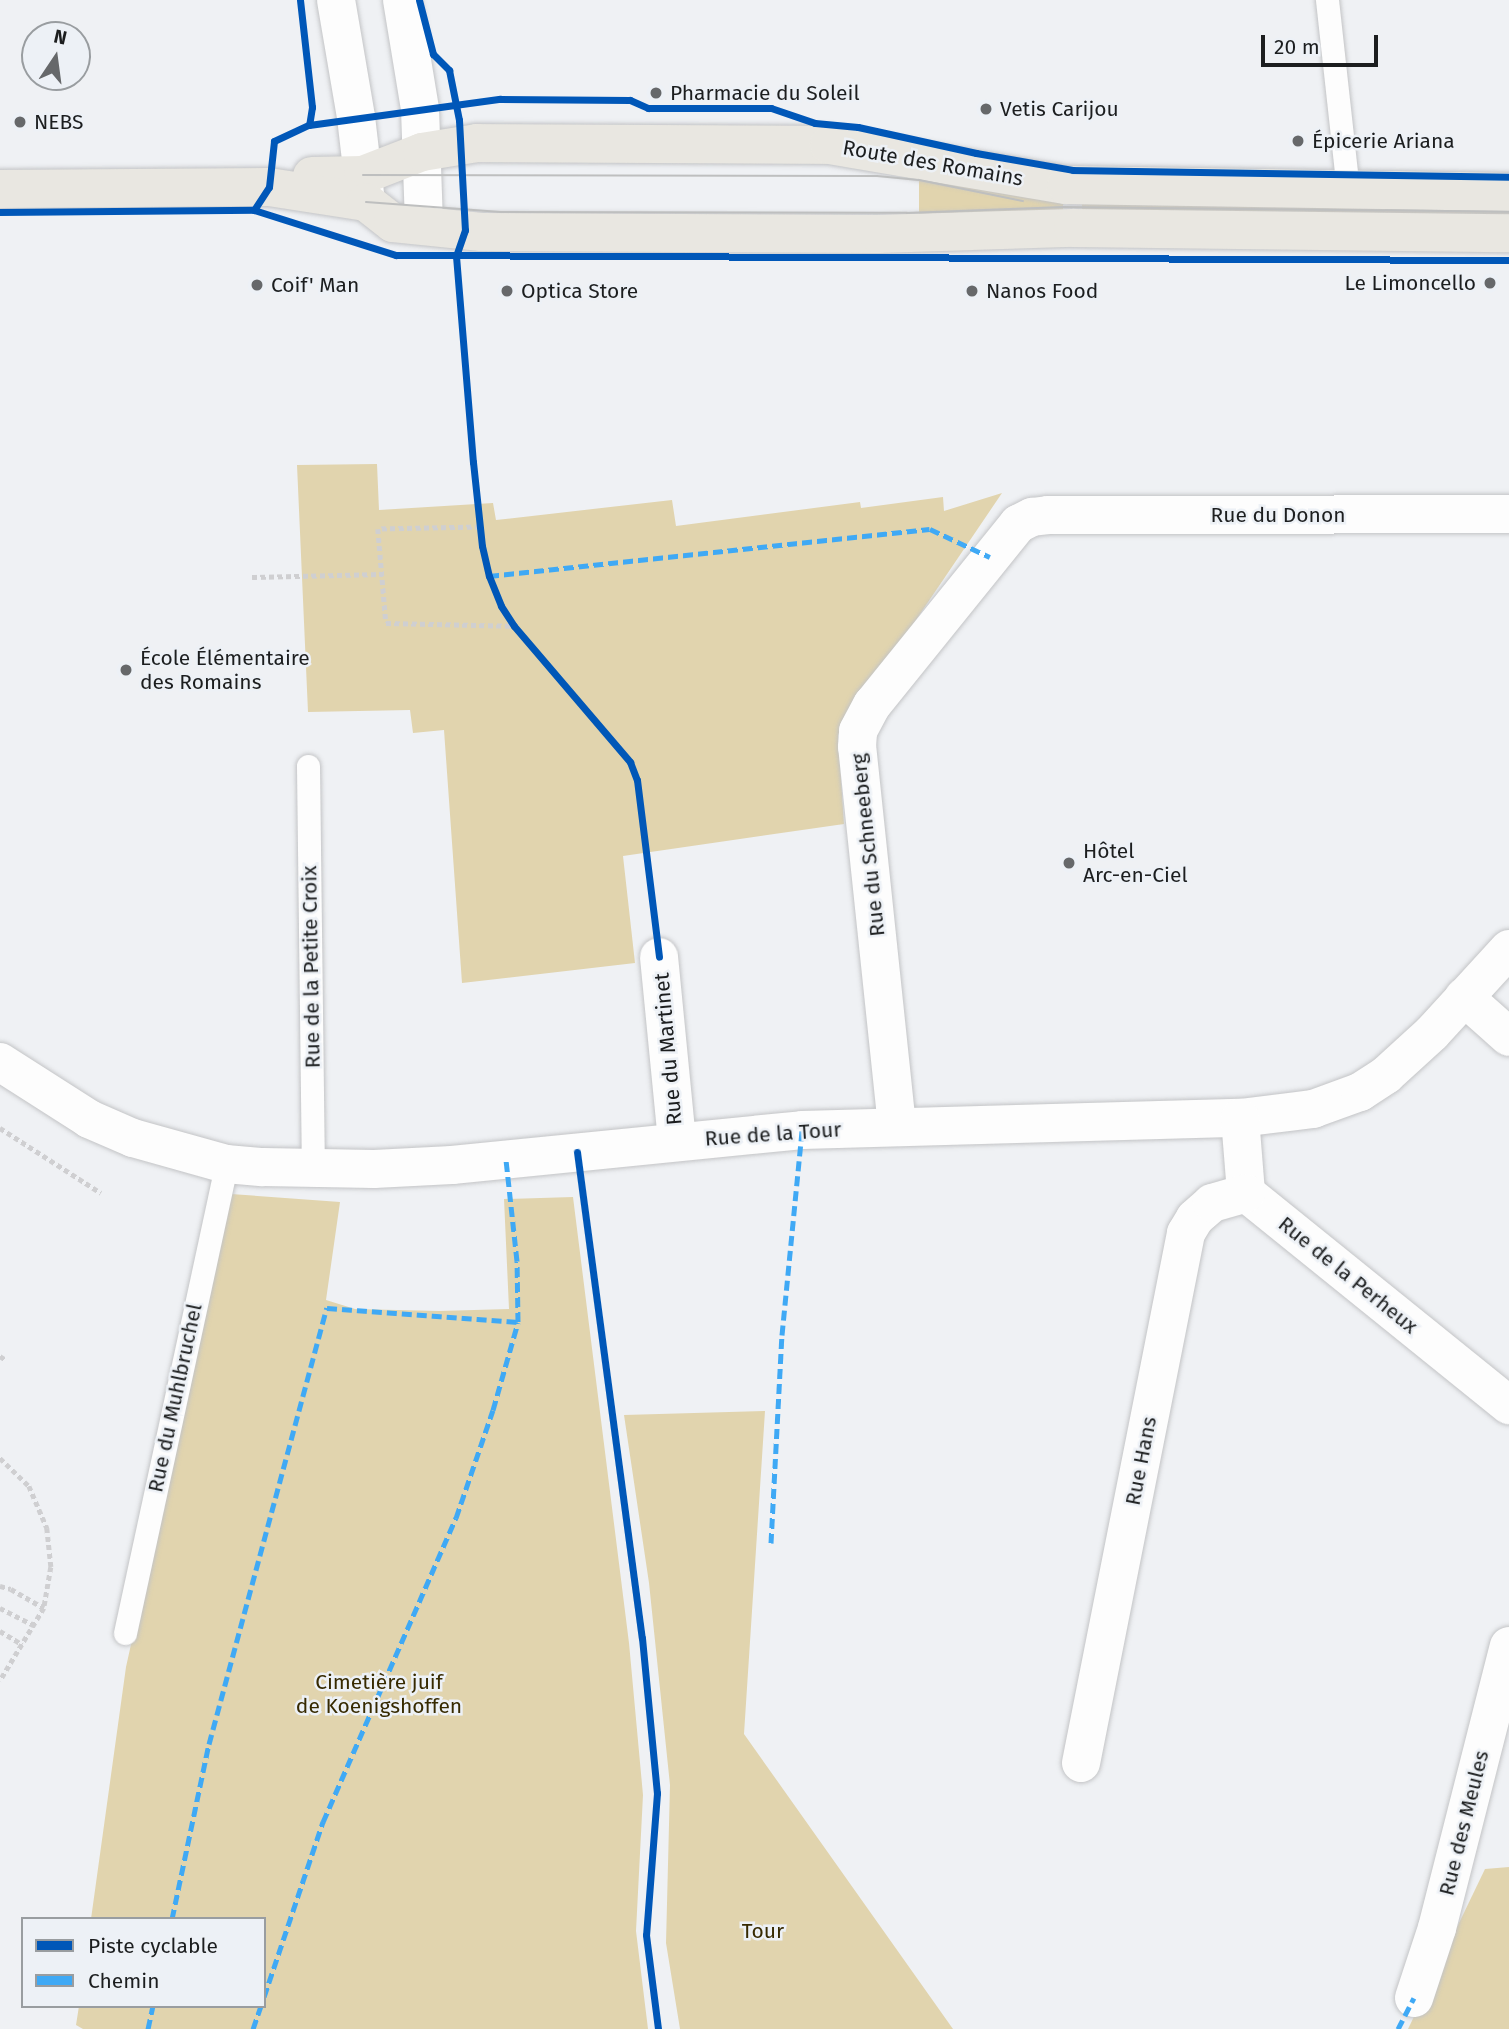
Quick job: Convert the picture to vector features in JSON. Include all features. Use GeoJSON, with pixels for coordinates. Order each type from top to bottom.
{"type":"FeatureCollection","features":[{"type":"Feature","properties":{"kind":"main road","name":"Route des Romains"},"geometry":{"type":"LineString","coordinates":[[364,189],[422,152],[477,144],[829,145],[1066,185],[1509,192]]}},
{"type":"Feature","properties":{"kind":"main road"},"geometry":{"type":"LineString","coordinates":[[0,182],[364,189]]}},
{"type":"Feature","properties":{"kind":"main road"},"geometry":{"type":"LineString","coordinates":[[0,189],[247,186],[364,189],[393,223],[496,232],[878,234],[1073,228],[1509,233]]}},
{"type":"Feature","properties":{"kind":"street"},"geometry":{"type":"LineString","coordinates":[[336,0],[355,105],[364,189]]}},
{"type":"Feature","properties":{"kind":"street"},"geometry":{"type":"LineString","coordinates":[[402,0],[418,97],[424,225]]}},
{"type":"Feature","properties":{"kind":"street","name":"Rue du Donon"},"geometry":{"type":"LineString","coordinates":[[1048,515],[1509,514]]}},
{"type":"Feature","properties":{"kind":"street","name":"Rue du Schneeberg"},"geometry":{"type":"LineString","coordinates":[[897,1126],[856,747],[859,731],[872,705],[1010,533],[1032,517],[1048,515]]}},
{"type":"Feature","properties":{"kind":"street","name":"Rue de la Tour"},"geometry":{"type":"LineString","coordinates":[[0,1062],[89,1119],[133,1138],[226,1164],[313,1169],[452,1165],[677,1141],[897,1126],[1240,1118],[1300,1112],[1360,1092],[1386,1075],[1433,1033],[1509,949]]}},
{"type":"Feature","properties":{"kind":"street","name":"Rue du Martinet"},"geometry":{"type":"LineString","coordinates":[[659,957],[677,1141]]}},
{"type":"Feature","properties":{"kind":"street"},"geometry":{"type":"LineString","coordinates":[[1464,997],[1509,1037]]}},
{"type":"Feature","properties":{"kind":"street"},"geometry":{"type":"LineString","coordinates":[[1240,1118],[1246,1193]]}},
{"type":"Feature","properties":{"kind":"street","name":"Rue de la Perheux"},"geometry":{"type":"LineString","coordinates":[[1246,1193],[1509,1405]]}},
{"type":"Feature","properties":{"kind":"street","name":"Rue Hans"},"geometry":{"type":"LineString","coordinates":[[1081,1763],[1186,1233],[1195,1218],[1212,1203],[1246,1193]]}},
{"type":"Feature","properties":{"kind":"street","name":"Rue des Meules"},"geometry":{"type":"LineString","coordinates":[[1414,1998],[1437,1927],[1509,1647]]}},
{"type":"Feature","properties":{"kind":"lane"},"geometry":{"type":"LineString","coordinates":[[1327,0],[1348,190]]}},
{"type":"Feature","properties":{"kind":"lane","name":"Rue de la Petite Croix"},"geometry":{"type":"LineString","coordinates":[[308,766],[313,1169]]}},
{"type":"Feature","properties":{"kind":"lane","name":"Rue du Muhlbruchel"},"geometry":{"type":"LineString","coordinates":[[125,1633],[226,1164]]}},
{"type":"Feature","properties":{"kind":"path"},"geometry":{"type":"LineString","coordinates":[[480,527],[378,529],[386,622],[514,625]]}},
{"type":"Feature","properties":{"kind":"path"},"geometry":{"type":"LineString","coordinates":[[252,577],[382,574]]}},
{"type":"Feature","properties":{"kind":"path"},"geometry":{"type":"LineString","coordinates":[[0,1128],[101,1193]]}},
{"type":"Feature","properties":{"kind":"path"},"geometry":{"type":"LineString","coordinates":[[0,1356],[6,1360]]}},
{"type":"Feature","properties":{"kind":"path"},"geometry":{"type":"LineString","coordinates":[[0,1458],[29,1486],[47,1528],[51,1567],[44,1608],[0,1681]]}},
{"type":"Feature","properties":{"kind":"path"},"geometry":{"type":"LineString","coordinates":[[0,1586],[11,1589],[44,1608]]}},
{"type":"Feature","properties":{"kind":"path"},"geometry":{"type":"LineString","coordinates":[[0,1608],[34,1625]]}},
{"type":"Feature","properties":{"kind":"path"},"geometry":{"type":"LineString","coordinates":[[0,1631],[22,1644]]}},
{"type":"Feature","properties":{"kind":"green space"},"geometry":{"type":"Polygon","coordinates":[[[919,169],[1063,196],[1063,213],[1082,212],[1082,197],[1509,202],[1509,222],[919,223],[919,169]]]}},
{"type":"Feature","properties":{"kind":"green space"},"geometry":{"type":"Polygon","coordinates":[[[377,464],[379,510],[493,503],[496,520],[672,500],[676,526],[860,502],[861,508],[943,497],[944,511],[1002,493],[838,735],[844,824],[623,856],[635,963],[462,983],[444,730],[413,733],[410,710],[308,712],[297,465],[377,464]]]}},
{"type":"Feature","properties":{"kind":"green space","name":"Cimetière juif de Koenigshoffen"},"geometry":{"type":"Polygon","coordinates":[[[231,1194],[340,1202],[326,1300],[355,1309],[439,1311],[509,1309],[504,1199],[573,1197],[629,1643],[643,1795],[636,1931],[648,2029],[83,2029],[76,2025],[79,2008],[266,2008],[266,1917],[91,1917],[126,1667],[231,1194]]]}},
{"type":"Feature","properties":{"kind":"green space","name":"Tour"},"geometry":{"type":"Polygon","coordinates":[[[765,1411],[744,1734],[953,2029],[680,2029],[666,1943],[670,1785],[649,1583],[624,1415],[765,1411]]]}},
{"type":"Feature","properties":{"kind":"green space"},"geometry":{"type":"Polygon","coordinates":[[[1509,1867],[1509,2029],[1408,2029],[1485,1869],[1509,1867]]]}},
{"type":"Feature","properties":{"kind":"tram line"},"geometry":{"type":"LineString","coordinates":[[363,175],[877,176],[919,180],[1023,201]]}},
{"type":"Feature","properties":{"kind":"tram line"},"geometry":{"type":"LineString","coordinates":[[366,202],[501,212],[907,213],[1063,207],[1509,212]]}},
{"type":"Feature","properties":{"kind":"marked path"},"geometry":{"type":"LineString","coordinates":[[489,576],[930,529],[990,557]]}},
{"type":"Feature","properties":{"kind":"marked path"},"geometry":{"type":"LineString","coordinates":[[771,1543],[782,1335],[802,1130]]}},
{"type":"Feature","properties":{"kind":"marked path"},"geometry":{"type":"LineString","coordinates":[[266,1991],[323,1822],[456,1518],[493,1410],[518,1322],[517,1261],[506,1159]]}},
{"type":"Feature","properties":{"kind":"marked path"},"geometry":{"type":"LineString","coordinates":[[172,1917],[209,1744],[327,1308],[518,1322]]}},
{"type":"Feature","properties":{"kind":"marked path"},"geometry":{"type":"LineString","coordinates":[[1398,2029],[1414,1998]]}},
{"type":"Feature","properties":{"kind":"marked path"},"geometry":{"type":"LineString","coordinates":[[148,2029],[153,2008]]}},
{"type":"Feature","properties":{"kind":"marked path"},"geometry":{"type":"LineString","coordinates":[[253,2029],[260,2008]]}},
{"type":"Feature","properties":{"kind":"cycle path"},"geometry":{"type":"LineString","coordinates":[[300,0],[312,107],[309,125]]}},
{"type":"Feature","properties":{"kind":"cycle path"},"geometry":{"type":"LineString","coordinates":[[419,0],[433,54],[449,70],[459,120],[465,230],[456,256],[473,462],[482,546],[489,576],[501,606],[514,626],[630,762],[637,780],[659,957]]}},
{"type":"Feature","properties":{"kind":"cycle path"},"geometry":{"type":"LineString","coordinates":[[254,210],[269,187],[274,141],[309,125],[500,99],[630,100],[648,108],[771,108],[815,123],[858,127],[976,153],[1073,170],[1509,177]]}},
{"type":"Feature","properties":{"kind":"cycle path"},"geometry":{"type":"LineString","coordinates":[[0,212],[254,210],[396,255],[1509,260]]}},
{"type":"Feature","properties":{"kind":"cycle path"},"geometry":{"type":"LineString","coordinates":[[577,1152],[642,1638],[657,1793],[646,1935],[658,2029]]}},
{"type":"Feature","properties":{"kind":"place","name":"Pharmacie du Soleil"},"geometry":{"type":"Point","coordinates":[656,93]}},
{"type":"Feature","properties":{"kind":"place","name":"Vetis Carijou"},"geometry":{"type":"Point","coordinates":[986,109]}},
{"type":"Feature","properties":{"kind":"place","name":"NEBS"},"geometry":{"type":"Point","coordinates":[20,122]}},
{"type":"Feature","properties":{"kind":"place","name":"Épicerie Ariana"},"geometry":{"type":"Point","coordinates":[1298,141]}},
{"type":"Feature","properties":{"kind":"place","name":"Le Limoncello"},"geometry":{"type":"Point","coordinates":[1490,283]}},
{"type":"Feature","properties":{"kind":"place","name":"Coif' Man"},"geometry":{"type":"Point","coordinates":[257,285]}},
{"type":"Feature","properties":{"kind":"place","name":"Optica Store"},"geometry":{"type":"Point","coordinates":[507,291]}},
{"type":"Feature","properties":{"kind":"place","name":"Nanos Food"},"geometry":{"type":"Point","coordinates":[972,291]}},
{"type":"Feature","properties":{"kind":"place","name":"École Élémentaire des Romains"},"geometry":{"type":"Point","coordinates":[126,670]}},
{"type":"Feature","properties":{"kind":"place","name":"Hôtel Arc-en-Ciel"},"geometry":{"type":"Point","coordinates":[1069,863]}}]}
